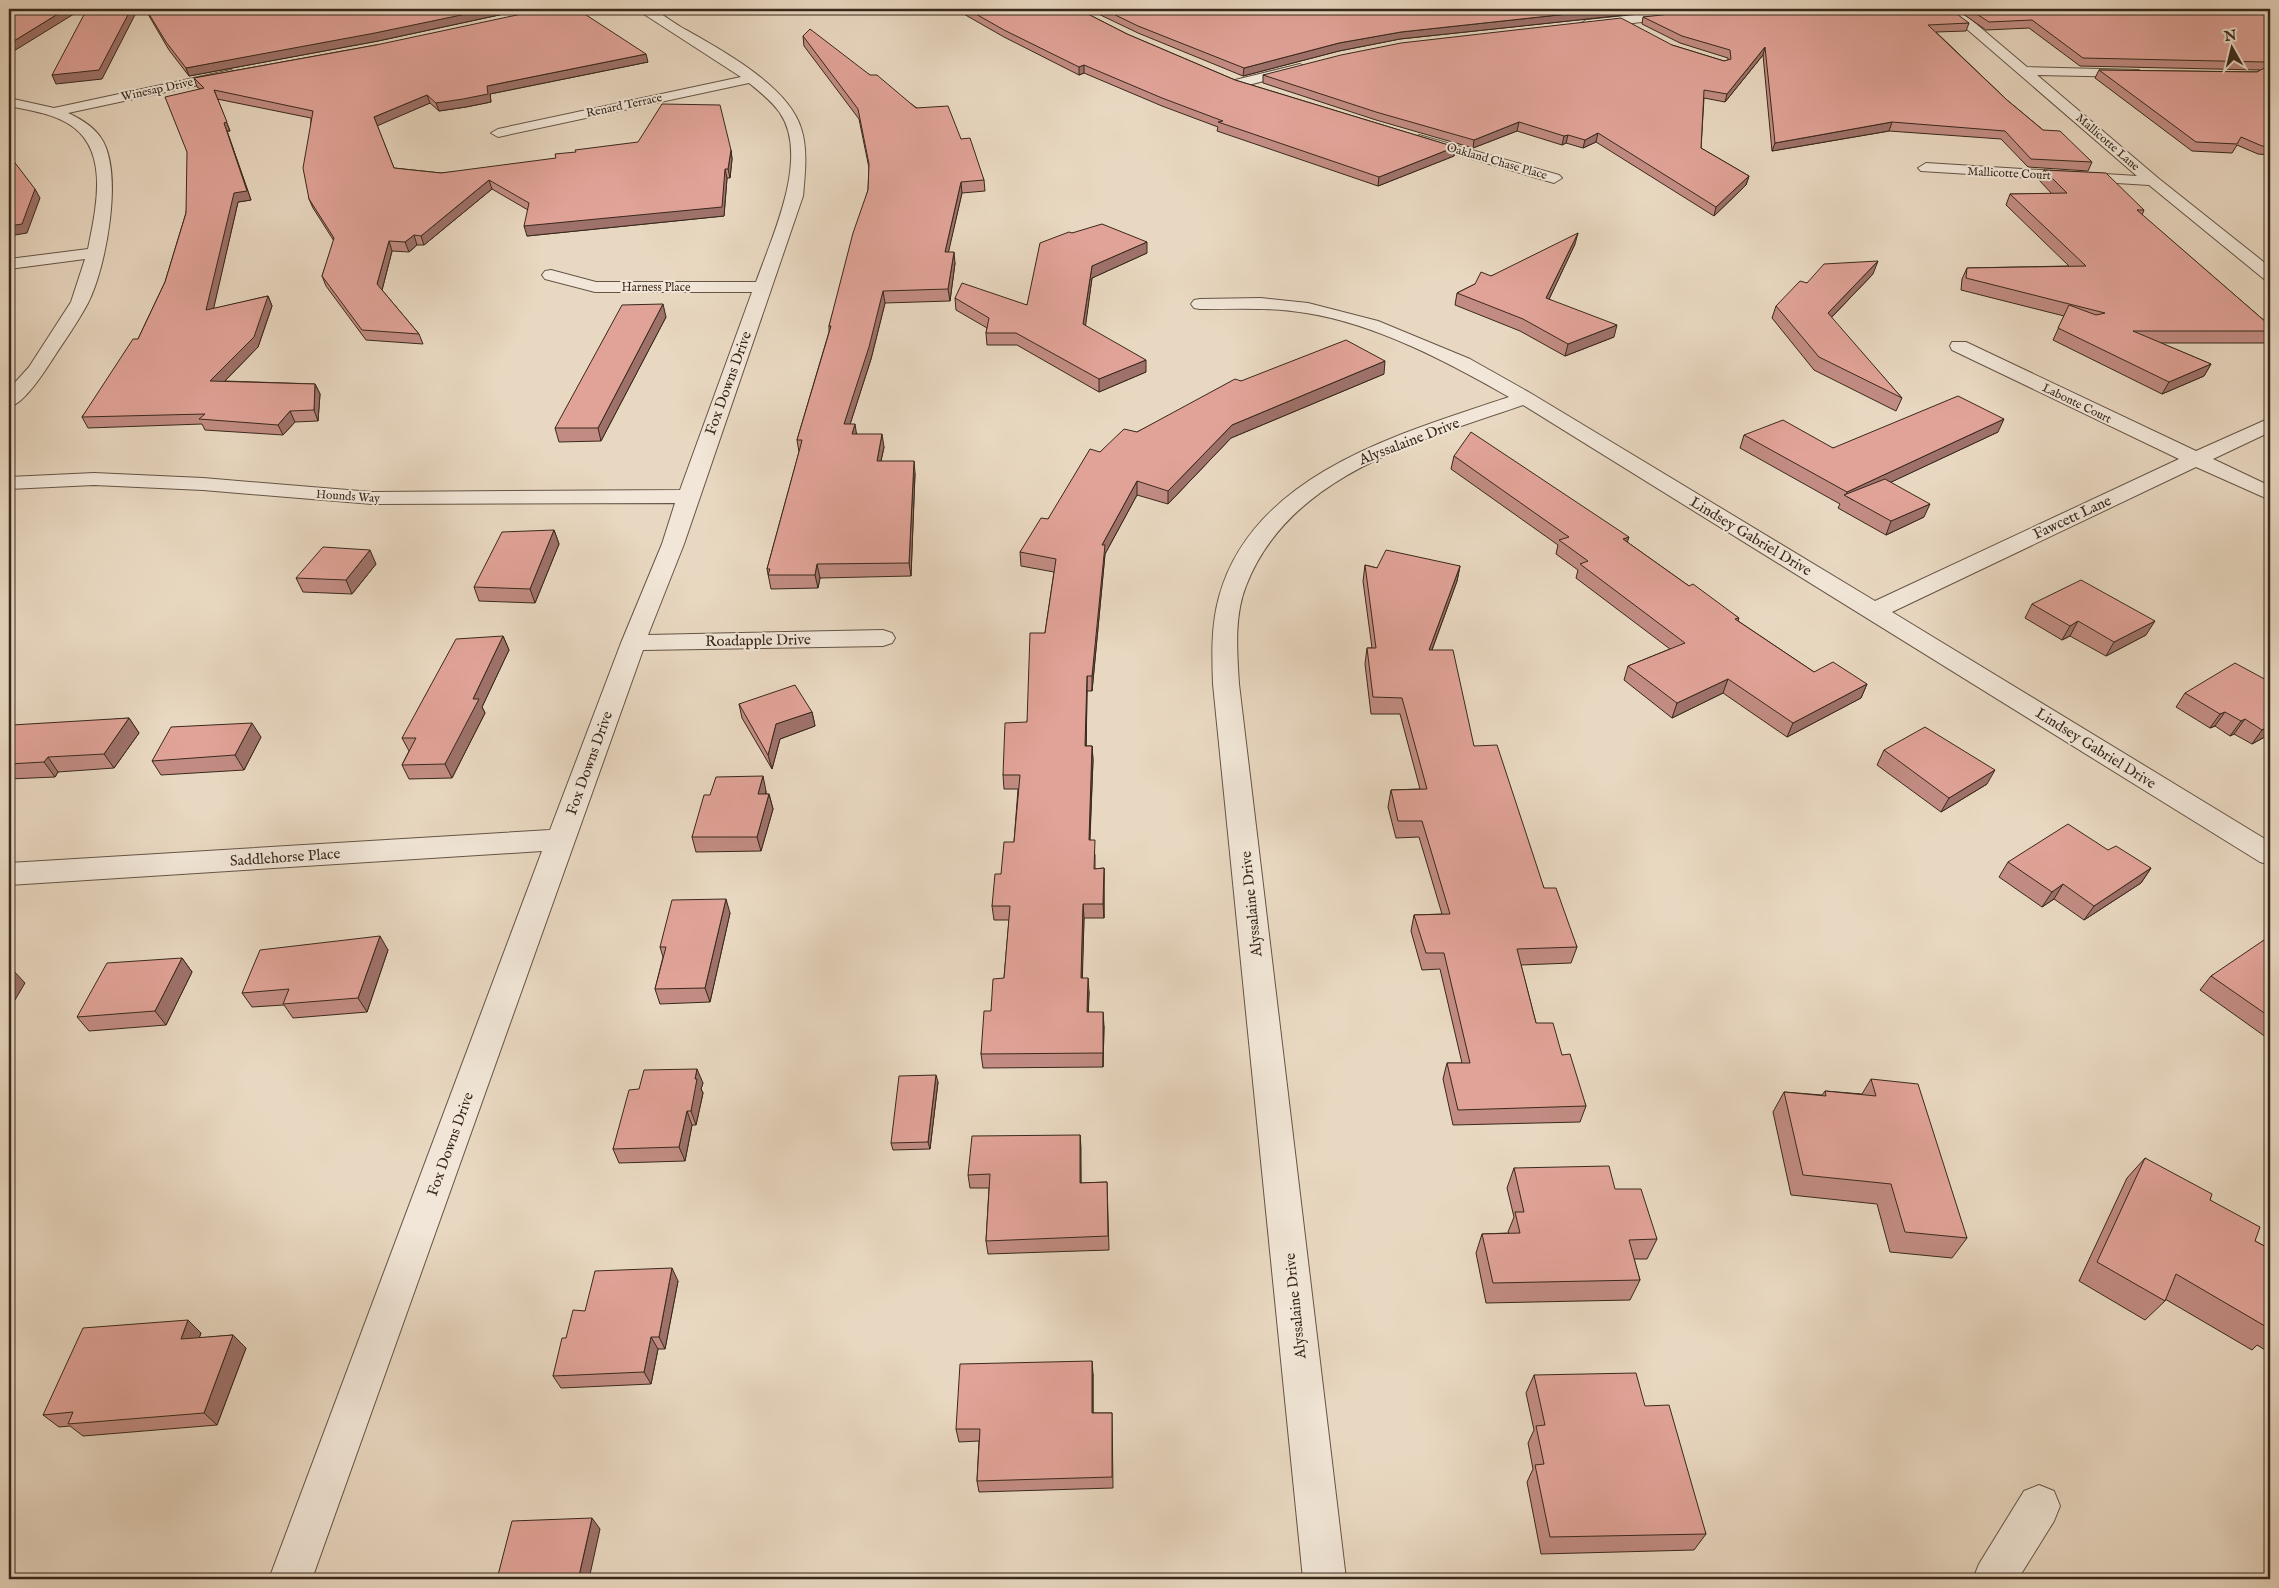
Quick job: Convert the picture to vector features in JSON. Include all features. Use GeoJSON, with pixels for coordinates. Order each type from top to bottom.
{"type":"FeatureCollection","features":[{"type":"Feature","properties":{"kind":"street","name":"Fox Downs Drive"},"geometry":{"type":"LineString","coordinates":[[290,1579],[633,643],[673,544],[688,496],[795,196],[799,169],[794,126],[777,99],[742,70],[642,9]]}},
{"type":"Feature","properties":{"kind":"street"},"geometry":{"type":"LineString","coordinates":[[1572,26],[1726,9]]}},
{"type":"Feature","properties":{"kind":"street","name":"Mallicotte Lane"},"geometry":{"type":"LineString","coordinates":[[1946,9],[1965,21],[2153,181],[2270,275]]}},
{"type":"Feature","properties":{"kind":"street"},"geometry":{"type":"LineString","coordinates":[[1621,20],[1644,32]]}},
{"type":"Feature","properties":{"kind":"street"},"geometry":{"type":"LineString","coordinates":[[1240,83],[1312,64]]}},
{"type":"Feature","properties":{"kind":"street"},"geometry":{"type":"LineString","coordinates":[[2025,71],[2144,73]]}},
{"type":"Feature","properties":{"kind":"street","name":"Winesap Drive"},"geometry":{"type":"LineString","coordinates":[[54,112],[149,90],[244,72]]}},
{"type":"Feature","properties":{"kind":"street"},"geometry":{"type":"LineString","coordinates":[[1224,77],[1267,93]]}},
{"type":"Feature","properties":{"kind":"street","name":"Renard Terrace"},"geometry":{"type":"LineString","coordinates":[[498,132],[750,78]]}},
{"type":"Feature","properties":{"kind":"street"},"geometry":{"type":"LineString","coordinates":[[9,102],[54,112],[73,120],[95,140],[105,175],[104,205],[96,253],[80,302],[36,370],[9,401]]}},
{"type":"Feature","properties":{"kind":"street","name":"Oakland Chase Place"},"geometry":{"type":"LineString","coordinates":[[1404,135],[1554,178]]}},
{"type":"Feature","properties":{"kind":"street","name":"Mallicotte Court"},"geometry":{"type":"LineString","coordinates":[[1926,168],[2153,181]]}},
{"type":"Feature","properties":{"kind":"street"},"geometry":{"type":"LineString","coordinates":[[9,264],[96,253]]}},
{"type":"Feature","properties":{"kind":"street","name":"Harness Place"},"geometry":{"type":"LineString","coordinates":[[551,275],[595,287],[762,287]]}},
{"type":"Feature","properties":{"kind":"street","name":"Lindsey Gabriel Drive"},"geometry":{"type":"LineString","coordinates":[[1200,304],[1286,305],[1345,317],[1439,352],[1525,398],[2270,855]]}},
{"type":"Feature","properties":{"kind":"street","name":"Labonte Court"},"geometry":{"type":"LineString","coordinates":[[1959,346],[2270,494]]}},
{"type":"Feature","properties":{"kind":"street","name":"Alyssalaine Drive"},"geometry":{"type":"LineString","coordinates":[[1325,1579],[1226,684],[1224,637],[1228,613],[1234,586],[1259,540],[1285,511],[1307,492],[1335,472],[1394,444],[1525,398]]}},
{"type":"Feature","properties":{"kind":"street","name":"Fawcett Lane"},"geometry":{"type":"LineString","coordinates":[[1874,611],[2270,424]]}},
{"type":"Feature","properties":{"kind":"street","name":"Hounds Way"},"geometry":{"type":"LineString","coordinates":[[9,483],[104,480],[203,484],[372,498],[688,496]]}},
{"type":"Feature","properties":{"kind":"street","name":"Roadapple Drive"},"geometry":{"type":"LineString","coordinates":[[633,643],[883,638]]}},
{"type":"Feature","properties":{"kind":"street","name":"Saddlehorse Place"},"geometry":{"type":"LineString","coordinates":[[9,874],[561,840]]}},
{"type":"Feature","properties":{"kind":"street"},"geometry":{"type":"LineString","coordinates":[[1994,1579],[2039,1506]]}},
{"type":"Feature","properties":{"kind":"building"},"geometry":{"type":"Polygon","coordinates":[[[9,9],[66,9],[9,44],[9,9]]]}},
{"type":"Feature","properties":{"kind":"building"},"geometry":{"type":"Polygon","coordinates":[[[87,9],[131,9],[99,70],[52,75],[87,9]]]}},
{"type":"Feature","properties":{"kind":"building"},"geometry":{"type":"Polygon","coordinates":[[[146,9],[490,9],[375,33],[186,68],[166,42],[146,9]]]}},
{"type":"Feature","properties":{"kind":"building"},"geometry":{"type":"Polygon","coordinates":[[[545,9],[577,9],[646,54],[487,86],[488,94],[463,99],[436,103],[427,95],[374,117],[394,168],[441,173],[556,158],[555,154],[576,152],[575,150],[638,142],[662,104],[720,105],[731,150],[728,169],[725,169],[722,207],[524,226],[529,203],[489,180],[421,236],[414,235],[405,242],[389,241],[377,284],[419,334],[362,330],[322,276],[334,238],[309,199],[303,168],[313,111],[214,90],[227,122],[224,123],[247,191],[234,193],[206,310],[268,296],[254,337],[210,381],[315,384],[314,410],[290,411],[278,425],[199,419],[205,414],[82,417],[133,339],[138,339],[165,282],[186,213],[187,152],[165,97],[204,88],[194,78],[376,45],[545,9]]]}},
{"type":"Feature","properties":{"kind":"building"},"geometry":{"type":"Polygon","coordinates":[[[967,9],[1078,9],[1127,34],[1235,80],[1455,147],[1379,177],[1218,122],[1223,121],[1084,65],[1079,67],[1004,30],[967,9]]]}},
{"type":"Feature","properties":{"kind":"building"},"geometry":{"type":"Polygon","coordinates":[[[1103,9],[1614,9],[1401,32],[1339,43],[1244,68],[1138,26],[1103,9]]]}},
{"type":"Feature","properties":{"kind":"building"},"geometry":{"type":"Polygon","coordinates":[[[1716,9],[1950,9],[1969,23],[1928,25],[2007,100],[2043,130],[2060,131],[2092,162],[2031,159],[2005,131],[1892,122],[1775,143],[1765,47],[1727,94],[1704,90],[1701,148],[1749,176],[1716,207],[1598,133],[1585,140],[1568,135],[1564,136],[1519,122],[1474,140],[1376,112],[1263,75],[1341,55],[1401,43],[1621,18],[1672,45],[1724,61],[1731,59],[1730,50],[1682,36],[1643,17],[1716,9]]]}},
{"type":"Feature","properties":{"kind":"building"},"geometry":{"type":"Polygon","coordinates":[[[1969,9],[2270,9],[2270,146],[2262,146],[2241,137],[2237,144],[2196,142],[2099,70],[2257,72],[2266,67],[2264,62],[2083,58],[2032,20],[1989,22],[1969,9]]]}},
{"type":"Feature","properties":{"kind":"building"},"geometry":{"type":"Polygon","coordinates":[[[810,29],[870,75],[877,75],[916,108],[948,106],[961,139],[970,138],[984,180],[961,182],[945,252],[954,252],[948,289],[883,291],[869,347],[844,424],[855,424],[852,434],[882,434],[877,461],[914,461],[909,563],[817,564],[815,575],[768,575],[770,569],[767,569],[802,440],[797,440],[831,326],[829,326],[853,233],[868,190],[869,164],[858,109],[803,36],[810,29]]]}},
{"type":"Feature","properties":{"kind":"building"},"geometry":{"type":"Polygon","coordinates":[[[9,155],[35,189],[22,224],[9,226],[9,155]]]}},
{"type":"Feature","properties":{"kind":"building"},"geometry":{"type":"Polygon","coordinates":[[[2044,170],[2106,173],[2144,210],[2137,210],[2267,323],[2264,323],[2270,328],[2270,331],[2133,331],[2211,364],[2169,382],[2058,328],[2069,305],[2096,315],[2105,313],[1966,278],[1967,268],[2086,266],[2010,194],[2067,193],[2044,170]]]}},
{"type":"Feature","properties":{"kind":"building"},"geometry":{"type":"Polygon","coordinates":[[[1102,224],[1147,242],[1092,266],[1083,324],[1146,360],[1099,379],[1016,333],[986,333],[989,318],[955,298],[962,283],[1027,305],[1040,243],[1069,232],[1072,233],[1102,224]]]}},
{"type":"Feature","properties":{"kind":"building"},"geometry":{"type":"Polygon","coordinates":[[[1578,233],[1546,298],[1617,325],[1568,344],[1523,319],[1457,293],[1475,284],[1481,272],[1491,276],[1578,233]]]}},
{"type":"Feature","properties":{"kind":"building"},"geometry":{"type":"Polygon","coordinates":[[[1878,261],[1828,313],[1902,398],[1819,357],[1776,306],[1800,281],[1807,283],[1824,264],[1878,261]]]}},
{"type":"Feature","properties":{"kind":"building"},"geometry":{"type":"Polygon","coordinates":[[[663,304],[598,428],[555,428],[622,305],[663,304]]]}},
{"type":"Feature","properties":{"kind":"building"},"geometry":{"type":"Polygon","coordinates":[[[1346,340],[1385,361],[1232,425],[1168,491],[1137,481],[1102,545],[1105,545],[1092,676],[1087,676],[1085,746],[1092,746],[1089,840],[1095,840],[1094,869],[1104,868],[1103,904],[1083,904],[1081,978],[1088,978],[1087,1012],[1103,1012],[1103,1053],[981,1054],[984,1011],[991,1011],[993,979],[1004,978],[1010,906],[992,906],[995,874],[1001,874],[1004,842],[1014,842],[1020,775],[1003,775],[1005,723],[1027,722],[1030,633],[1045,633],[1056,559],[1020,552],[1041,518],[1048,519],[1090,449],[1100,452],[1124,429],[1137,432],[1235,379],[1241,381],[1346,340]]]}},
{"type":"Feature","properties":{"kind":"building"},"geometry":{"type":"Polygon","coordinates":[[[1958,396],[2004,419],[1847,492],[1744,435],[1783,420],[1833,448],[1958,396]]]}},
{"type":"Feature","properties":{"kind":"building"},"geometry":{"type":"Polygon","coordinates":[[[1471,432],[1629,537],[1623,539],[1689,586],[1693,584],[1739,618],[1735,619],[1814,672],[1833,662],[1867,684],[1793,723],[1728,679],[1677,703],[1628,666],[1685,643],[1580,564],[1588,561],[1559,540],[1569,537],[1454,456],[1471,432]]]}},
{"type":"Feature","properties":{"kind":"building"},"geometry":{"type":"Polygon","coordinates":[[[1885,479],[1930,504],[1891,521],[1844,495],[1885,479]]]}},
{"type":"Feature","properties":{"kind":"building"},"geometry":{"type":"Polygon","coordinates":[[[554,530],[530,589],[474,587],[502,532],[554,530]]]}},
{"type":"Feature","properties":{"kind":"building"},"geometry":{"type":"Polygon","coordinates":[[[323,547],[370,550],[346,580],[296,578],[323,547]]]}},
{"type":"Feature","properties":{"kind":"building"},"geometry":{"type":"Polygon","coordinates":[[[1386,550],[1460,566],[1429,650],[1453,650],[1474,746],[1497,745],[1544,888],[1556,888],[1577,947],[1517,949],[1536,1023],[1553,1023],[1562,1055],[1570,1054],[1586,1106],[1458,1110],[1447,1063],[1470,1063],[1444,953],[1426,953],[1414,915],[1450,914],[1422,821],[1398,821],[1391,790],[1427,789],[1402,698],[1373,697],[1367,648],[1376,648],[1365,565],[1377,568],[1386,550]]]}},
{"type":"Feature","properties":{"kind":"building"},"geometry":{"type":"Polygon","coordinates":[[[2081,580],[2155,621],[2114,642],[2078,621],[2070,626],[2032,604],[2081,580]]]}},
{"type":"Feature","properties":{"kind":"building"},"geometry":{"type":"Polygon","coordinates":[[[503,636],[473,699],[479,699],[445,764],[402,765],[416,738],[402,738],[456,639],[503,636]]]}},
{"type":"Feature","properties":{"kind":"building"},"geometry":{"type":"Polygon","coordinates":[[[2235,663],[2270,682],[2270,725],[2262,730],[2245,719],[2241,721],[2225,712],[2220,714],[2185,693],[2235,663]]]}},
{"type":"Feature","properties":{"kind":"building"},"geometry":{"type":"Polygon","coordinates":[[[795,685],[812,712],[776,724],[768,755],[739,704],[795,685]]]}},
{"type":"Feature","properties":{"kind":"building"},"geometry":{"type":"Polygon","coordinates":[[[129,718],[104,754],[48,757],[44,762],[9,764],[9,729],[12,725],[129,718]]]}},
{"type":"Feature","properties":{"kind":"building"},"geometry":{"type":"Polygon","coordinates":[[[252,723],[235,755],[152,761],[171,727],[252,723]]]}},
{"type":"Feature","properties":{"kind":"building"},"geometry":{"type":"Polygon","coordinates":[[[1925,727],[1995,770],[1949,798],[1884,750],[1925,727]]]}},
{"type":"Feature","properties":{"kind":"building"},"geometry":{"type":"Polygon","coordinates":[[[763,776],[758,794],[769,794],[757,837],[692,837],[704,795],[710,795],[716,777],[763,776]]]}},
{"type":"Feature","properties":{"kind":"building"},"geometry":{"type":"Polygon","coordinates":[[[2068,824],[2108,850],[2116,846],[2151,868],[2094,906],[2063,884],[2052,892],[2008,862],[2068,824]]]}},
{"type":"Feature","properties":{"kind":"building"},"geometry":{"type":"Polygon","coordinates":[[[726,899],[705,988],[655,989],[666,947],[660,947],[672,900],[726,899]]]}},
{"type":"Feature","properties":{"kind":"building"},"geometry":{"type":"Polygon","coordinates":[[[380,936],[358,998],[283,1004],[289,989],[242,993],[260,950],[380,936]]]}},
{"type":"Feature","properties":{"kind":"building"},"geometry":{"type":"Polygon","coordinates":[[[2264,940],[2270,944],[2270,1017],[2211,976],[2264,940]]]}},
{"type":"Feature","properties":{"kind":"building"},"geometry":{"type":"Polygon","coordinates":[[[182,958],[155,1011],[77,1017],[107,963],[182,958]]]}},
{"type":"Feature","properties":{"kind":"building"},"geometry":{"type":"Polygon","coordinates":[[[697,1069],[691,1111],[687,1111],[679,1147],[613,1149],[629,1090],[639,1089],[644,1070],[697,1069]]]}},
{"type":"Feature","properties":{"kind":"building"},"geometry":{"type":"Polygon","coordinates":[[[936,1075],[928,1142],[891,1143],[899,1076],[936,1075]]]}},
{"type":"Feature","properties":{"kind":"building"},"geometry":{"type":"Polygon","coordinates":[[[1871,1079],[1918,1084],[1967,1238],[1905,1232],[1891,1184],[1803,1175],[1784,1092],[1826,1096],[1825,1091],[1876,1096],[1871,1079]]]}},
{"type":"Feature","properties":{"kind":"building"},"geometry":{"type":"Polygon","coordinates":[[[1080,1135],[1080,1183],[1107,1182],[1108,1236],[986,1241],[990,1174],[968,1175],[972,1136],[1080,1135]]]}},
{"type":"Feature","properties":{"kind":"building"},"geometry":{"type":"Polygon","coordinates":[[[2145,1158],[2212,1194],[2210,1200],[2260,1227],[2255,1241],[2270,1249],[2270,1329],[2176,1274],[2165,1301],[2097,1262],[2145,1158]]]}},
{"type":"Feature","properties":{"kind":"building"},"geometry":{"type":"Polygon","coordinates":[[[1609,1166],[1615,1189],[1641,1189],[1657,1239],[1629,1240],[1640,1280],[1493,1283],[1482,1234],[1520,1233],[1515,1212],[1524,1212],[1514,1168],[1609,1166]]]}},
{"type":"Feature","properties":{"kind":"building"},"geometry":{"type":"Polygon","coordinates":[[[672,1268],[659,1337],[651,1337],[644,1372],[553,1376],[562,1338],[566,1338],[573,1310],[585,1311],[595,1271],[672,1268]]]}},
{"type":"Feature","properties":{"kind":"building"},"geometry":{"type":"Polygon","coordinates":[[[188,1320],[181,1339],[233,1335],[204,1413],[68,1424],[73,1412],[43,1415],[83,1328],[188,1320]]]}},
{"type":"Feature","properties":{"kind":"building"},"geometry":{"type":"Polygon","coordinates":[[[1092,1361],[1092,1413],[1112,1413],[1112,1477],[977,1481],[980,1429],[956,1429],[960,1364],[1092,1361]]]}},
{"type":"Feature","properties":{"kind":"building"},"geometry":{"type":"Polygon","coordinates":[[[1636,1373],[1645,1406],[1669,1405],[1706,1534],[1550,1537],[1535,1465],[1544,1464],[1536,1426],[1545,1425],[1534,1375],[1636,1373]]]}},
{"type":"Feature","properties":{"kind":"building"},"geometry":{"type":"Polygon","coordinates":[[[592,1518],[579,1576],[597,1575],[596,1579],[497,1579],[512,1521],[592,1518]]]}}]}
